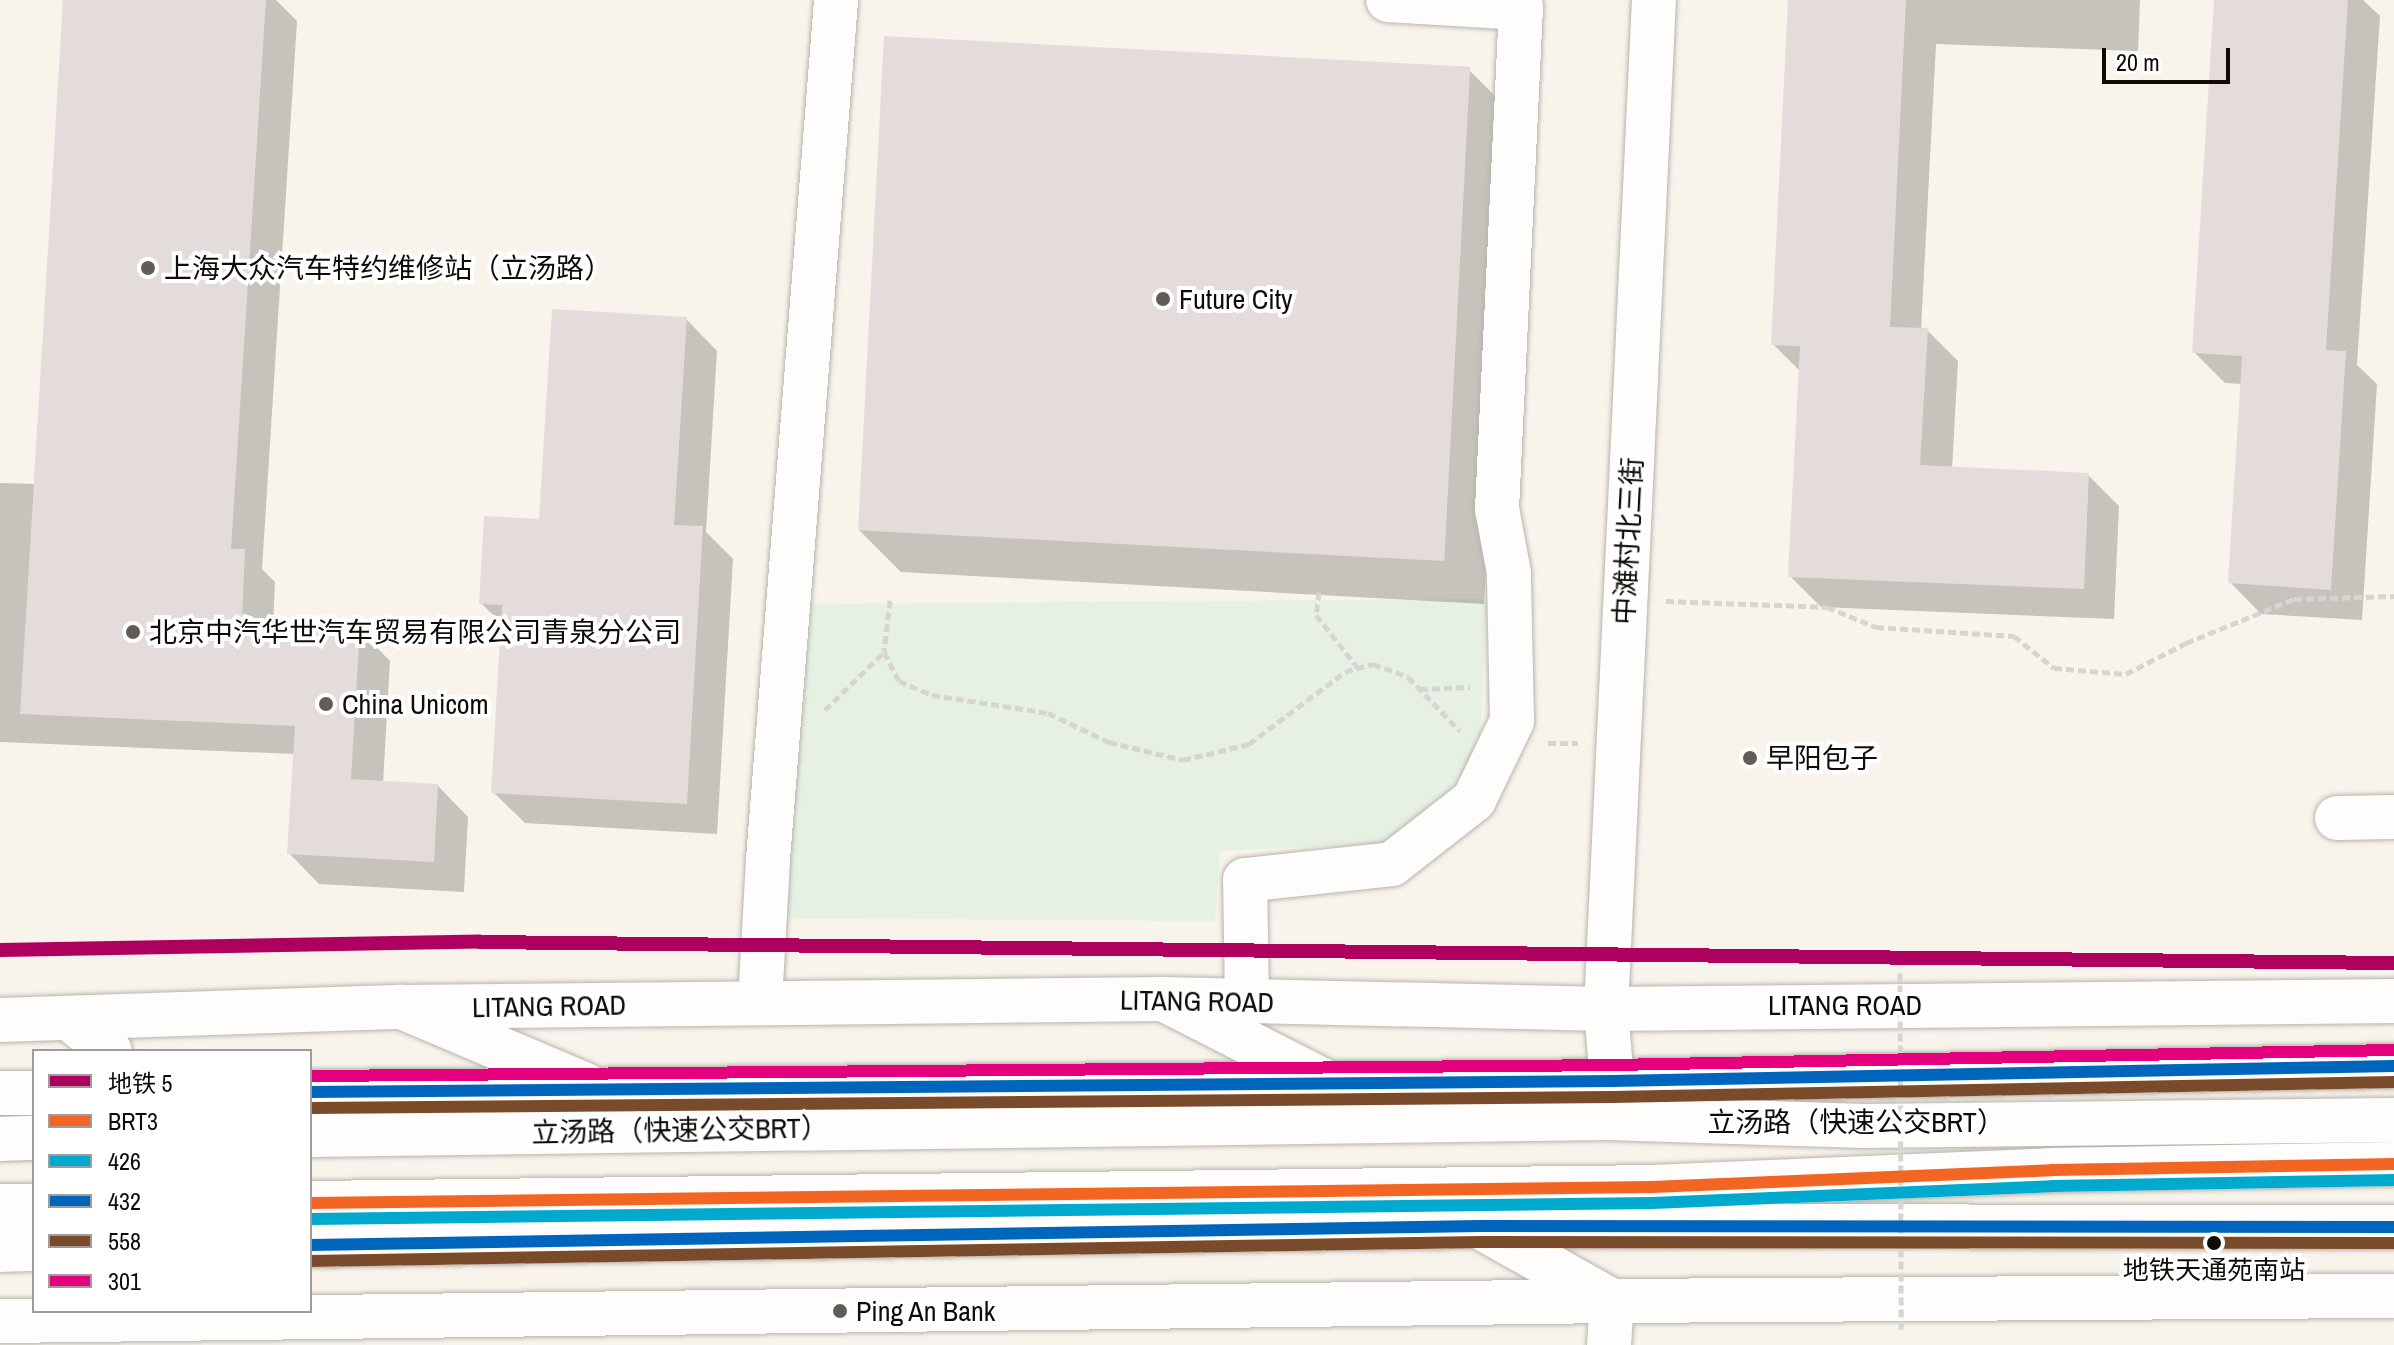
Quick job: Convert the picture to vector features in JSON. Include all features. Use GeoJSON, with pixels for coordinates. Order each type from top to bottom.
{"type":"FeatureCollection","features":[{"type":"Feature","properties":{"kind":"street"},"geometry":{"type":"LineString","coordinates":[[760,1003],[768,859],[836,0]]}},
{"type":"Feature","properties":{"kind":"street"},"geometry":{"type":"LineString","coordinates":[[1247,1001],[1245,880],[1392,864],[1474,800],[1512,721],[1509,573],[1497,509],[1521,8],[1388,0]]}},
{"type":"Feature","properties":{"kind":"street","name":"中滩村北三街"},"geometry":{"type":"LineString","coordinates":[[1612,1081],[1606,1009],[1654,0]]}},
{"type":"Feature","properties":{"kind":"street"},"geometry":{"type":"LineString","coordinates":[[2337,818],[2394,817]]}},
{"type":"Feature","properties":{"kind":"street"},"geometry":{"type":"LineString","coordinates":[[1163,999],[1328,1083]]}},
{"type":"Feature","properties":{"kind":"street","name":"LITANG ROAD"},"geometry":{"type":"LineString","coordinates":[[0,1020],[402,1007],[1163,999],[1606,1009],[2394,1001]]}},
{"type":"Feature","properties":{"kind":"street"},"geometry":{"type":"LineString","coordinates":[[402,1007],[603,1092]]}},
{"type":"Feature","properties":{"kind":"street"},"geometry":{"type":"LineString","coordinates":[[70,1019],[108,1049]]}},
{"type":"Feature","properties":{"kind":"street"},"geometry":{"type":"LineString","coordinates":[[312,1092],[603,1092],[1612,1081],[2394,1066]]}},
{"type":"Feature","properties":{"kind":"street"},"geometry":{"type":"LineString","coordinates":[[0,1093],[32,1093]]}},
{"type":"Feature","properties":{"kind":"street","name":"立汤路（快速公交BRT）"},"geometry":{"type":"LineString","coordinates":[[312,1135],[1608,1118],[1864,1126],[2394,1120]]}},
{"type":"Feature","properties":{"kind":"street"},"geometry":{"type":"LineString","coordinates":[[0,1139],[32,1138]]}},
{"type":"Feature","properties":{"kind":"street","name":"立汤路（快速公交BRT）"},"geometry":{"type":"LineString","coordinates":[[312,1203],[1652,1187],[2052,1170],[2394,1164]]}},
{"type":"Feature","properties":{"kind":"street"},"geometry":{"type":"LineString","coordinates":[[0,1206],[32,1206]]}},
{"type":"Feature","properties":{"kind":"street"},"geometry":{"type":"LineString","coordinates":[[1480,1226],[1612,1301]]}},
{"type":"Feature","properties":{"kind":"street"},"geometry":{"type":"LineString","coordinates":[[312,1245],[1480,1226],[2394,1227]]}},
{"type":"Feature","properties":{"kind":"street"},"geometry":{"type":"LineString","coordinates":[[0,1250],[32,1249]]}},
{"type":"Feature","properties":{"kind":"street"},"geometry":{"type":"LineString","coordinates":[[0,1321],[1612,1301],[2394,1296]]}},
{"type":"Feature","properties":{"kind":"street"},"geometry":{"type":"LineString","coordinates":[[1609,1345],[1612,1301]]}},
{"type":"Feature","properties":{"kind":"path"},"geometry":{"type":"LineString","coordinates":[[1319,592],[1316,615],[1358,668]]}},
{"type":"Feature","properties":{"kind":"path"},"geometry":{"type":"LineString","coordinates":[[1625,600],[1827,607],[1876,627],[2014,636],[2054,668],[2126,674],[2186,643],[2294,599],[2394,596]]}},
{"type":"Feature","properties":{"kind":"path"},"geometry":{"type":"LineString","coordinates":[[890,600],[884,652],[899,681],[932,695],[1048,713],[1109,742],[1183,760],[1249,744],[1333,681],[1373,664],[1408,677],[1463,735],[1501,743],[1619,743]]}},
{"type":"Feature","properties":{"kind":"path"},"geometry":{"type":"LineString","coordinates":[[1900,973],[1901,1331]]}},
{"type":"Feature","properties":{"kind":"green space"},"geometry":{"type":"Polygon","coordinates":[[[1487,599],[1479,760],[1422,818],[1381,843],[1220,851],[1215,921],[763,918],[790,604],[1487,599]]]}},
{"type":"Feature","properties":{"kind":"building","name":"上海大众汽车特约维修站（立汤路）"},"geometry":{"type":"Polygon","coordinates":[[[63,0],[266,0],[231,549],[245,549],[242,621],[360,628],[351,779],[438,784],[434,862],[287,854],[295,726],[20,714],[63,0]]]}},
{"type":"Feature","properties":{"kind":"building"},"geometry":{"type":"Polygon","coordinates":[[[1788,0],[1906,0],[1890,327],[1928,328],[1920,465],[2089,473],[2084,589],[1788,577],[1800,346],[1771,345],[1788,0]]]}},
{"type":"Feature","properties":{"kind":"building"},"geometry":{"type":"Polygon","coordinates":[[[2214,0],[2348,0],[2326,350],[2346,351],[2331,590],[2228,583],[2242,356],[2192,353],[2214,0]]]}},
{"type":"Feature","properties":{"kind":"building","name":"Future City"},"geometry":{"type":"Polygon","coordinates":[[[884,36],[1470,67],[1444,561],[858,530],[884,36]]]}},
{"type":"Feature","properties":{"kind":"building"},"geometry":{"type":"Polygon","coordinates":[[[552,309],[687,317],[674,525],[703,526],[687,804],[491,793],[502,605],[479,604],[484,516],[539,519],[552,309]]]}},
{"type":"Feature","properties":{"kind":"metro line","name":"5"},"geometry":{"type":"LineString","coordinates":[[0,950],[480,942],[2394,963]]}},
{"type":"Feature","properties":{"kind":"transit line","name":"301"},"geometry":{"type":"LineString","coordinates":[[312,1076],[1612,1065],[2394,1050]]}},
{"type":"Feature","properties":{"kind":"transit line","name":"432"},"geometry":{"type":"LineString","coordinates":[[312,1092],[1612,1081],[2394,1066]]}},
{"type":"Feature","properties":{"kind":"transit line","name":"558"},"geometry":{"type":"LineString","coordinates":[[312,1108],[1612,1097],[2394,1082]]}},
{"type":"Feature","properties":{"kind":"transit line","name":"BRT3"},"geometry":{"type":"LineString","coordinates":[[312,1203],[1652,1187],[2052,1170],[2394,1164]]}},
{"type":"Feature","properties":{"kind":"transit line","name":"426"},"geometry":{"type":"LineString","coordinates":[[312,1219],[1652,1203],[2052,1186],[2394,1180]]}},
{"type":"Feature","properties":{"kind":"transit line","name":"432"},"geometry":{"type":"LineString","coordinates":[[312,1245],[1480,1226],[2394,1227]]}},
{"type":"Feature","properties":{"kind":"transit line","name":"558"},"geometry":{"type":"LineString","coordinates":[[312,1261],[1480,1242],[2394,1243]]}},
{"type":"Feature","properties":{"kind":"place","name":"上海大众汽车特约维修站（立汤路）"},"geometry":{"type":"Point","coordinates":[148,268]}},
{"type":"Feature","properties":{"kind":"place","name":"Future City"},"geometry":{"type":"Point","coordinates":[1163,299]}},
{"type":"Feature","properties":{"kind":"place","name":"北京中汽华世汽车贸易有限公司青泉分公司"},"geometry":{"type":"Point","coordinates":[133,632]}},
{"type":"Feature","properties":{"kind":"place","name":"China Unicom"},"geometry":{"type":"Point","coordinates":[326,704]}},
{"type":"Feature","properties":{"kind":"place","name":"早阳包子"},"geometry":{"type":"Point","coordinates":[1750,758]}},
{"type":"Feature","properties":{"kind":"place","name":"地铁天通苑南站"},"geometry":{"type":"Point","coordinates":[2214,1243]}},
{"type":"Feature","properties":{"kind":"place","name":"Ping An Bank"},"geometry":{"type":"Point","coordinates":[840,1311]}}]}
